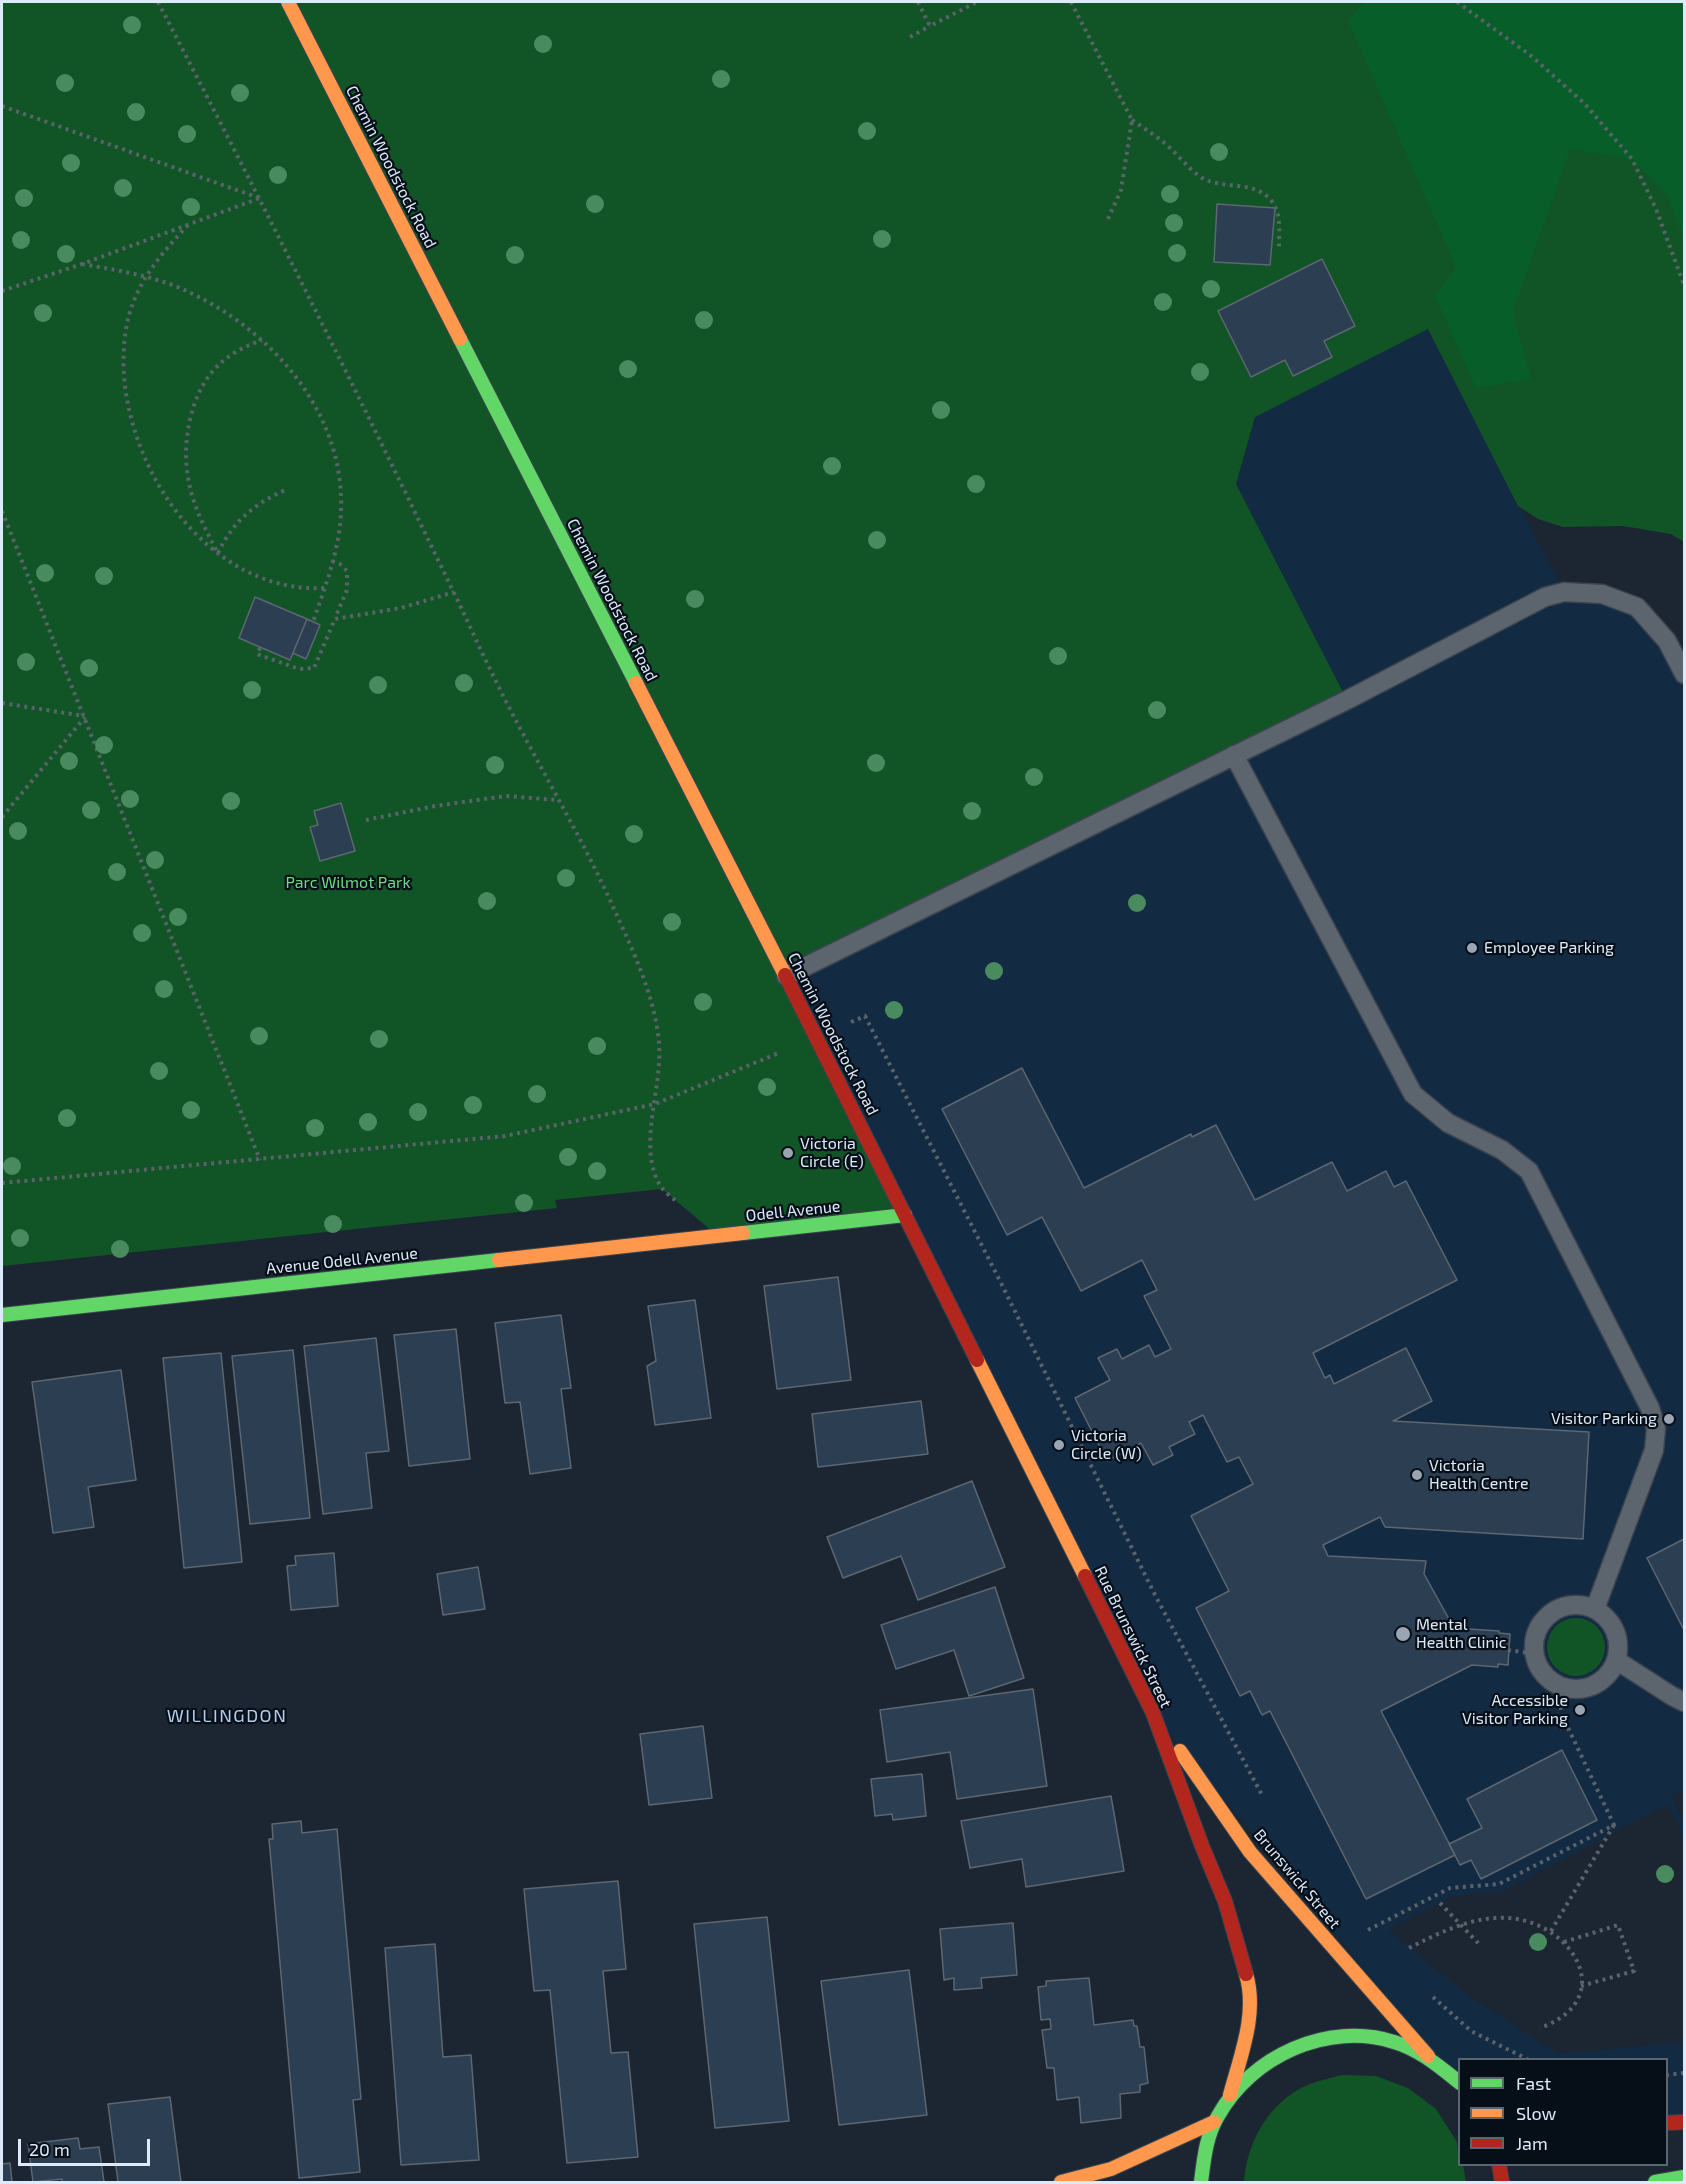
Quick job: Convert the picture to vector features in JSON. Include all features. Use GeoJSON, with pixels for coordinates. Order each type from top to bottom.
{"type":"FeatureCollection","features":[{"type":"Feature","properties":{"kind":"main road","name":"Chemin Woodstock Road"},"geometry":{"type":"LineString","coordinates":[[288,2],[786,976],[905,1215]]}},
{"type":"Feature","properties":{"kind":"main road","name":"Odell Avenue"},"geometry":{"type":"LineString","coordinates":[[685,1239],[905,1215]]}},
{"type":"Feature","properties":{"kind":"main road","name":"Rue Brunswick Street"},"geometry":{"type":"LineString","coordinates":[[905,1215],[1153,1713],[1202,1846],[1226,1901],[1250,1988],[1248,2028],[1230,2095]]}},
{"type":"Feature","properties":{"kind":"main road","name":"Avenue Odell Avenue"},"geometry":{"type":"LineString","coordinates":[[2,1315],[685,1239]]}},
{"type":"Feature","properties":{"kind":"main road","name":"Brunswick Street"},"geometry":{"type":"LineString","coordinates":[[1153,1713],[1250,1852],[1428,2056]]}},
{"type":"Feature","properties":{"kind":"main road"},"geometry":{"type":"LineString","coordinates":[[1200,2182],[1201,2165],[1214,2122],[1230,2095],[1261,2064],[1299,2044],[1343,2035],[1386,2039],[1428,2056],[1458,2081]]}},
{"type":"Feature","properties":{"kind":"main road"},"geometry":{"type":"LineString","coordinates":[[1061,2182],[1111,2169],[1214,2122]]}},
{"type":"Feature","properties":{"kind":"main road"},"geometry":{"type":"LineString","coordinates":[[1668,2123],[1684,2122]]}},
{"type":"Feature","properties":{"kind":"main road"},"geometry":{"type":"LineString","coordinates":[[1499,2166],[1502,2182]]}},
{"type":"Feature","properties":{"kind":"main road"},"geometry":{"type":"LineString","coordinates":[[1655,2182],[1684,2177]]}},
{"type":"Feature","properties":{"kind":"lane"},"geometry":{"type":"LineString","coordinates":[[786,976],[1234,755],[1545,597],[1564,592],[1602,594],[1637,607],[1667,641],[1684,674]]}},
{"type":"Feature","properties":{"kind":"lane"},"geometry":{"type":"LineString","coordinates":[[1234,755],[1413,1094],[1448,1123],[1502,1150],[1529,1171],[1650,1408],[1656,1429],[1654,1450],[1596,1610]]}},
{"type":"Feature","properties":{"kind":"lane"},"geometry":{"type":"LineString","coordinates":[[1570,1605],[1583,1605],[1596,1610],[1607,1619],[1615,1631],[1618,1645],[1616,1660],[1604,1677],[1599,1682],[1586,1687],[1572,1688],[1559,1685],[1547,1677],[1539,1666],[1535,1654],[1534,1641],[1538,1628],[1546,1617],[1557,1609],[1570,1605]]}},
{"type":"Feature","properties":{"kind":"lane"},"geometry":{"type":"LineString","coordinates":[[1616,1660],[1684,1702]]}},
{"type":"Feature","properties":{"kind":"path"},"geometry":{"type":"LineString","coordinates":[[158,2],[260,198],[454,592],[490,670],[557,800],[596,868],[648,988],[659,1045],[650,1149],[654,1170],[662,1189],[678,1203]]}},
{"type":"Feature","properties":{"kind":"path"},"geometry":{"type":"LineString","coordinates":[[918,2],[930,26]]}},
{"type":"Feature","properties":{"kind":"path"},"geometry":{"type":"LineString","coordinates":[[910,37],[977,2]]}},
{"type":"Feature","properties":{"kind":"path"},"geometry":{"type":"LineString","coordinates":[[1071,2],[1132,120],[1159,138],[1192,171],[1204,179],[1218,184],[1248,188],[1270,198],[1278,212],[1279,247]]}},
{"type":"Feature","properties":{"kind":"path"},"geometry":{"type":"LineString","coordinates":[[1457,2],[1530,55],[1584,103],[1632,159],[1656,208],[1684,285]]}},
{"type":"Feature","properties":{"kind":"path"},"geometry":{"type":"LineString","coordinates":[[2,106],[260,198]]}},
{"type":"Feature","properties":{"kind":"path"},"geometry":{"type":"LineString","coordinates":[[1108,219],[1120,190],[1132,120]]}},
{"type":"Feature","properties":{"kind":"path"},"geometry":{"type":"LineString","coordinates":[[2,291],[260,198]]}},
{"type":"Feature","properties":{"kind":"path"},"geometry":{"type":"LineString","coordinates":[[188,225],[159,256],[146,276],[134,300],[126,327],[123,361],[127,402],[136,436],[150,471],[171,505],[191,528],[218,553],[243,568],[289,586],[325,588]]}},
{"type":"Feature","properties":{"kind":"path"},"geometry":{"type":"LineString","coordinates":[[82,264],[146,276],[179,288],[216,306],[272,349],[317,408],[332,446],[338,473],[341,511],[337,545],[313,622]]}},
{"type":"Feature","properties":{"kind":"path"},"geometry":{"type":"LineString","coordinates":[[218,553],[200,519],[188,476],[187,446],[190,424],[200,391],[212,372],[245,346],[262,340]]}},
{"type":"Feature","properties":{"kind":"path"},"geometry":{"type":"LineString","coordinates":[[218,553],[235,523],[248,511],[267,497],[288,489]]}},
{"type":"Feature","properties":{"kind":"path"},"geometry":{"type":"LineString","coordinates":[[2,511],[260,1160]]}},
{"type":"Feature","properties":{"kind":"path"},"geometry":{"type":"LineString","coordinates":[[260,648],[257,654],[299,669],[314,668],[347,590],[347,571],[340,564],[332,561]]}},
{"type":"Feature","properties":{"kind":"path"},"geometry":{"type":"LineString","coordinates":[[335,619],[401,608],[454,592]]}},
{"type":"Feature","properties":{"kind":"path"},"geometry":{"type":"LineString","coordinates":[[2,703],[85,717]]}},
{"type":"Feature","properties":{"kind":"path"},"geometry":{"type":"LineString","coordinates":[[2,817],[85,717]]}},
{"type":"Feature","properties":{"kind":"path"},"geometry":{"type":"LineString","coordinates":[[366,820],[435,806],[506,796],[557,800]]}},
{"type":"Feature","properties":{"kind":"path"},"geometry":{"type":"LineString","coordinates":[[865,1016],[1007,1294],[1155,1594],[1264,1799]]}},
{"type":"Feature","properties":{"kind":"path"},"geometry":{"type":"LineString","coordinates":[[2,1183],[505,1136],[655,1104],[778,1053]]}},
{"type":"Feature","properties":{"kind":"path"},"geometry":{"type":"LineString","coordinates":[[1508,1650],[1535,1654]]}},
{"type":"Feature","properties":{"kind":"path"},"geometry":{"type":"LineString","coordinates":[[1559,1685],[1559,1700],[1563,1717],[1614,1825]]}},
{"type":"Feature","properties":{"kind":"path"},"geometry":{"type":"LineString","coordinates":[[1551,1931],[1614,1825]]}},
{"type":"Feature","properties":{"kind":"path"},"geometry":{"type":"LineString","coordinates":[[1373,1939],[1366,1931],[1450,1888],[1499,1884],[1614,1825]]}},
{"type":"Feature","properties":{"kind":"path"},"geometry":{"type":"LineString","coordinates":[[1440,1903],[1480,1945]]}},
{"type":"Feature","properties":{"kind":"path"},"geometry":{"type":"LineString","coordinates":[[1409,1948],[1461,1925],[1497,1917],[1525,1921],[1551,1931],[1564,1942],[1578,1960],[1582,1979],[1580,1997],[1569,2012],[1552,2024],[1540,2028]]}},
{"type":"Feature","properties":{"kind":"path"},"geometry":{"type":"LineString","coordinates":[[1564,1942],[1618,1925],[1634,1971],[1581,1986]]}},
{"type":"Feature","properties":{"kind":"path"},"geometry":{"type":"LineString","coordinates":[[1427,1992],[1471,2031],[1525,2058]]}},
{"type":"Feature","properties":{"kind":"path"},"geometry":{"type":"LineString","coordinates":[[1668,2075],[1684,2073]]}},
{"type":"Feature","properties":{"kind":"shaded area"},"geometry":{"type":"Polygon","coordinates":[[[1428,328],[1564,592],[1637,607],[1684,674],[1684,1747],[1682,1749],[1684,1789],[1671,1796],[1684,1824],[1684,1840],[1668,1804],[1503,1891],[1451,1897],[1388,1930],[1470,1997],[1559,2054],[1684,2042],[1684,2122],[1668,2123],[1668,2058],[1458,2058],[1458,2082],[1153,1713],[786,977],[1346,699],[1236,484],[1255,417],[1428,328]]]}},
{"type":"Feature","properties":{"kind":"green space","name":"Parc Wilmot Park"},"geometry":{"type":"Polygon","coordinates":[[[2,2],[1684,2],[1684,542],[1671,534],[1623,526],[1563,527],[1538,519],[1518,506],[1428,329],[1255,417],[1236,484],[1347,700],[786,976],[905,1215],[718,1236],[662,1189],[555,1200],[557,1208],[2,1266],[2,2]]]}},
{"type":"Feature","properties":{"kind":"green space"},"geometry":{"type":"Polygon","coordinates":[[[1364,2],[1684,2],[1684,241],[1668,196],[1632,159],[1570,149],[1513,311],[1531,379],[1476,388],[1435,296],[1456,267],[1348,21],[1364,2]]]}},
{"type":"Feature","properties":{"kind":"green space"},"geometry":{"type":"Polygon","coordinates":[[[1570,1618],[1582,1618],[1597,1626],[1605,1641],[1605,1653],[1597,1668],[1582,1676],[1570,1676],[1555,1668],[1547,1653],[1547,1641],[1555,1626],[1570,1618]]]}},
{"type":"Feature","properties":{"kind":"green space"},"geometry":{"type":"Polygon","coordinates":[[[1342,2075],[1376,2076],[1408,2088],[1436,2109],[1457,2142],[1458,2166],[1463,2166],[1466,2182],[1244,2182],[1250,2152],[1256,2137],[1272,2111],[1296,2091],[1342,2075]]]}},
{"type":"Feature","properties":{"kind":"building"},"geometry":{"type":"Polygon","coordinates":[[[1217,204],[1275,208],[1270,265],[1214,262],[1217,204]]]}},
{"type":"Feature","properties":{"kind":"building"},"geometry":{"type":"Polygon","coordinates":[[[1322,259],[1355,326],[1324,341],[1332,357],[1293,376],[1285,360],[1251,377],[1218,311],[1322,259]]]}},
{"type":"Feature","properties":{"kind":"building"},"geometry":{"type":"Polygon","coordinates":[[[255,597],[307,619],[290,660],[239,638],[255,597]]]}},
{"type":"Feature","properties":{"kind":"building"},"geometry":{"type":"Polygon","coordinates":[[[307,619],[320,625],[306,659],[293,653],[307,619]]]}},
{"type":"Feature","properties":{"kind":"building"},"geometry":{"type":"Polygon","coordinates":[[[341,803],[355,851],[320,861],[310,827],[318,825],[314,811],[341,803]]]}},
{"type":"Feature","properties":{"kind":"building","name":"Victoria Health Centre"},"geometry":{"type":"Polygon","coordinates":[[[1022,1068],[1084,1188],[1191,1134],[1192,1137],[1216,1125],[1255,1200],[1332,1162],[1347,1191],[1386,1171],[1394,1187],[1406,1181],[1457,1280],[1313,1353],[1325,1378],[1330,1375],[1334,1384],[1406,1348],[1432,1401],[1393,1421],[1589,1432],[1583,1539],[1385,1527],[1380,1517],[1323,1545],[1328,1556],[1426,1561],[1424,1574],[1454,1628],[1499,1631],[1499,1633],[1510,1634],[1508,1665],[1498,1664],[1498,1667],[1472,1665],[1381,1711],[1455,1855],[1366,1899],[1270,1711],[1262,1715],[1250,1691],[1240,1696],[1196,1608],[1229,1591],[1191,1516],[1253,1484],[1239,1457],[1227,1462],[1203,1415],[1189,1422],[1195,1434],[1169,1447],[1173,1455],[1153,1465],[1141,1443],[1107,1461],[1075,1398],[1110,1380],[1098,1358],[1117,1349],[1122,1359],[1149,1345],[1155,1357],[1171,1349],[1144,1296],[1157,1290],[1142,1260],[1081,1291],[1042,1217],[1007,1235],[942,1109],[1022,1068]]]}},
{"type":"Feature","properties":{"kind":"building"},"geometry":{"type":"Polygon","coordinates":[[[838,1277],[851,1380],[777,1389],[764,1286],[838,1277]]]}},
{"type":"Feature","properties":{"kind":"building"},"geometry":{"type":"Polygon","coordinates":[[[695,1300],[711,1418],[655,1425],[647,1366],[656,1361],[648,1306],[695,1300]]]}},
{"type":"Feature","properties":{"kind":"building"},"geometry":{"type":"Polygon","coordinates":[[[561,1315],[571,1388],[561,1389],[571,1468],[530,1474],[520,1402],[505,1403],[495,1323],[561,1315]]]}},
{"type":"Feature","properties":{"kind":"building"},"geometry":{"type":"Polygon","coordinates":[[[456,1329],[470,1459],[409,1466],[394,1335],[456,1329]]]}},
{"type":"Feature","properties":{"kind":"building"},"geometry":{"type":"Polygon","coordinates":[[[376,1338],[389,1451],[366,1453],[372,1508],[323,1514],[304,1346],[376,1338]]]}},
{"type":"Feature","properties":{"kind":"building"},"geometry":{"type":"Polygon","coordinates":[[[293,1350],[310,1518],[250,1524],[232,1356],[293,1350]]]}},
{"type":"Feature","properties":{"kind":"building"},"geometry":{"type":"Polygon","coordinates":[[[221,1353],[242,1562],[184,1568],[163,1358],[221,1353]]]}},
{"type":"Feature","properties":{"kind":"building"},"geometry":{"type":"Polygon","coordinates":[[[121,1370],[136,1480],[88,1487],[94,1527],[53,1533],[32,1382],[121,1370]]]}},
{"type":"Feature","properties":{"kind":"building"},"geometry":{"type":"Polygon","coordinates":[[[921,1401],[928,1454],[818,1467],[812,1414],[921,1401]]]}},
{"type":"Feature","properties":{"kind":"building"},"geometry":{"type":"Polygon","coordinates":[[[972,1481],[1005,1567],[918,1600],[901,1556],[843,1578],[827,1537],[972,1481]]]}},
{"type":"Feature","properties":{"kind":"building"},"geometry":{"type":"Polygon","coordinates":[[[1684,1539],[1684,1630],[1647,1558],[1684,1539]]]}},
{"type":"Feature","properties":{"kind":"building"},"geometry":{"type":"Polygon","coordinates":[[[334,1553],[338,1606],[291,1610],[287,1566],[296,1565],[295,1556],[334,1553]]]}},
{"type":"Feature","properties":{"kind":"building"},"geometry":{"type":"Polygon","coordinates":[[[478,1567],[485,1609],[443,1615],[437,1574],[478,1567]]]}},
{"type":"Feature","properties":{"kind":"building"},"geometry":{"type":"Polygon","coordinates":[[[995,1587],[1024,1678],[969,1696],[954,1650],[896,1669],[881,1625],[995,1587]]]}},
{"type":"Feature","properties":{"kind":"building"},"geometry":{"type":"Polygon","coordinates":[[[1033,1689],[1047,1786],[957,1799],[950,1752],[887,1762],[880,1710],[1033,1689]]]}},
{"type":"Feature","properties":{"kind":"building"},"geometry":{"type":"Polygon","coordinates":[[[703,1726],[712,1798],[649,1805],[640,1734],[703,1726]]]}},
{"type":"Feature","properties":{"kind":"building"},"geometry":{"type":"Polygon","coordinates":[[[1562,1750],[1597,1820],[1481,1879],[1471,1860],[1460,1865],[1449,1844],[1482,1828],[1467,1799],[1562,1750]]]}},
{"type":"Feature","properties":{"kind":"building"},"geometry":{"type":"Polygon","coordinates":[[[922,1774],[926,1816],[893,1820],[892,1814],[875,1816],[871,1779],[922,1774]]]}},
{"type":"Feature","properties":{"kind":"building"},"geometry":{"type":"Polygon","coordinates":[[[1111,1796],[1124,1871],[1026,1887],[1022,1859],[970,1868],[961,1821],[1111,1796]]]}},
{"type":"Feature","properties":{"kind":"building"},"geometry":{"type":"Polygon","coordinates":[[[301,1821],[302,1833],[337,1829],[361,2099],[353,2100],[360,2172],[299,2178],[269,1839],[273,1839],[272,1824],[301,1821]]]}},
{"type":"Feature","properties":{"kind":"building"},"geometry":{"type":"Polygon","coordinates":[[[618,1881],[626,1969],[603,1971],[611,2053],[628,2052],[638,2157],[567,2163],[550,1990],[534,1991],[524,1889],[618,1881]]]}},
{"type":"Feature","properties":{"kind":"building"},"geometry":{"type":"Polygon","coordinates":[[[767,1917],[789,2121],[715,2128],[694,1924],[767,1917]]]}},
{"type":"Feature","properties":{"kind":"building"},"geometry":{"type":"Polygon","coordinates":[[[1013,1923],[1017,1975],[981,1978],[982,1988],[954,1990],[954,1978],[944,1980],[940,1929],[1013,1923]]]}},
{"type":"Feature","properties":{"kind":"building"},"geometry":{"type":"Polygon","coordinates":[[[435,1944],[443,2057],[471,2055],[479,2160],[401,2165],[385,1948],[435,1944]]]}},
{"type":"Feature","properties":{"kind":"building"},"geometry":{"type":"Polygon","coordinates":[[[909,1970],[927,2115],[839,2125],[821,1981],[909,1970]]]}},
{"type":"Feature","properties":{"kind":"building"},"geometry":{"type":"Polygon","coordinates":[[[1089,1978],[1094,2025],[1133,2020],[1134,2026],[1137,2026],[1140,2047],[1144,2047],[1148,2083],[1140,2085],[1140,2092],[1120,2094],[1121,2118],[1081,2123],[1079,2097],[1057,2100],[1054,2068],[1047,2068],[1042,2030],[1051,2029],[1050,2019],[1041,2020],[1038,1987],[1046,1986],[1046,1981],[1089,1978]]]}},
{"type":"Feature","properties":{"kind":"building"},"geometry":{"type":"Polygon","coordinates":[[[170,2097],[181,2182],[118,2182],[108,2104],[170,2097]]]}},
{"type":"Feature","properties":{"kind":"building"},"geometry":{"type":"Polygon","coordinates":[[[78,2138],[80,2149],[99,2147],[104,2182],[62,2182],[62,2179],[33,2182],[28,2144],[78,2138]]]}},
{"type":"Feature","properties":{"kind":"building"},"geometry":{"type":"Polygon","coordinates":[[[10,2163],[12,2182],[2,2182],[2,2164],[10,2163]]]}},
{"type":"Feature","properties":{"kind":"traffic: fast"},"geometry":{"type":"LineString","coordinates":[[460,339],[636,683]]}},
{"type":"Feature","properties":{"kind":"traffic: fast"},"geometry":{"type":"LineString","coordinates":[[743,1233],[905,1215]]}},
{"type":"Feature","properties":{"kind":"traffic: fast"},"geometry":{"type":"LineString","coordinates":[[2,1315],[499,1260]]}},
{"type":"Feature","properties":{"kind":"traffic: fast"},"geometry":{"type":"LineString","coordinates":[[1201,2182],[1211,2132],[1218,2116],[1232,2095],[1250,2076],[1271,2061],[1294,2049],[1318,2040],[1343,2036],[1369,2037],[1394,2042],[1412,2049],[1458,2081]]}},
{"type":"Feature","properties":{"kind":"traffic: fast"},"geometry":{"type":"LineString","coordinates":[[1655,2182],[1684,2177]]}},
{"type":"Feature","properties":{"kind":"traffic: slow"},"geometry":{"type":"LineString","coordinates":[[288,2],[460,339]]}},
{"type":"Feature","properties":{"kind":"traffic: slow"},"geometry":{"type":"LineString","coordinates":[[636,683],[785,975]]}},
{"type":"Feature","properties":{"kind":"traffic: slow"},"geometry":{"type":"LineString","coordinates":[[499,1260],[743,1233]]}},
{"type":"Feature","properties":{"kind":"traffic: slow"},"geometry":{"type":"LineString","coordinates":[[977,1360],[1085,1576]]}},
{"type":"Feature","properties":{"kind":"traffic: slow"},"geometry":{"type":"LineString","coordinates":[[1180,1751],[1250,1852],[1428,2056]]}},
{"type":"Feature","properties":{"kind":"traffic: slow"},"geometry":{"type":"LineString","coordinates":[[1230,2095],[1249,2020],[1250,2004],[1246,1974]]}},
{"type":"Feature","properties":{"kind":"traffic: slow"},"geometry":{"type":"LineString","coordinates":[[1061,2182],[1111,2169],[1214,2122]]}},
{"type":"Feature","properties":{"kind":"traffic: jam"},"geometry":{"type":"LineString","coordinates":[[785,975],[977,1360]]}},
{"type":"Feature","properties":{"kind":"traffic: jam"},"geometry":{"type":"LineString","coordinates":[[1085,1576],[1153,1713],[1202,1846],[1225,1901],[1246,1974]]}},
{"type":"Feature","properties":{"kind":"traffic: jam"},"geometry":{"type":"LineString","coordinates":[[1668,2123],[1684,2122]]}},
{"type":"Feature","properties":{"kind":"traffic: jam"},"geometry":{"type":"LineString","coordinates":[[1499,2166],[1502,2182]]}},
{"type":"Feature","properties":{"kind":"place","name":"Employee Parking"},"geometry":{"type":"Point","coordinates":[1472,948]}},
{"type":"Feature","properties":{"kind":"place","name":"Victoria Circle (E)"},"geometry":{"type":"Point","coordinates":[788,1153]}},
{"type":"Feature","properties":{"kind":"place","name":"Visitor Parking"},"geometry":{"type":"Point","coordinates":[1669,1419]}},
{"type":"Feature","properties":{"kind":"place","name":"Victoria Circle (W)"},"geometry":{"type":"Point","coordinates":[1059,1445]}},
{"type":"Feature","properties":{"kind":"place","name":"Victoria Health Centre"},"geometry":{"type":"Point","coordinates":[1417,1475]}},
{"type":"Feature","properties":{"kind":"place","name":"Mental Health Clinic"},"geometry":{"type":"Point","coordinates":[1403,1634]}},
{"type":"Feature","properties":{"kind":"place","name":"Accessible Visitor Parking"},"geometry":{"type":"Point","coordinates":[1580,1710]}},
{"type":"Feature","properties":{"kind":"district","name":"WILLINGDON"},"geometry":{"type":"Point","coordinates":[227,1716]}}]}
